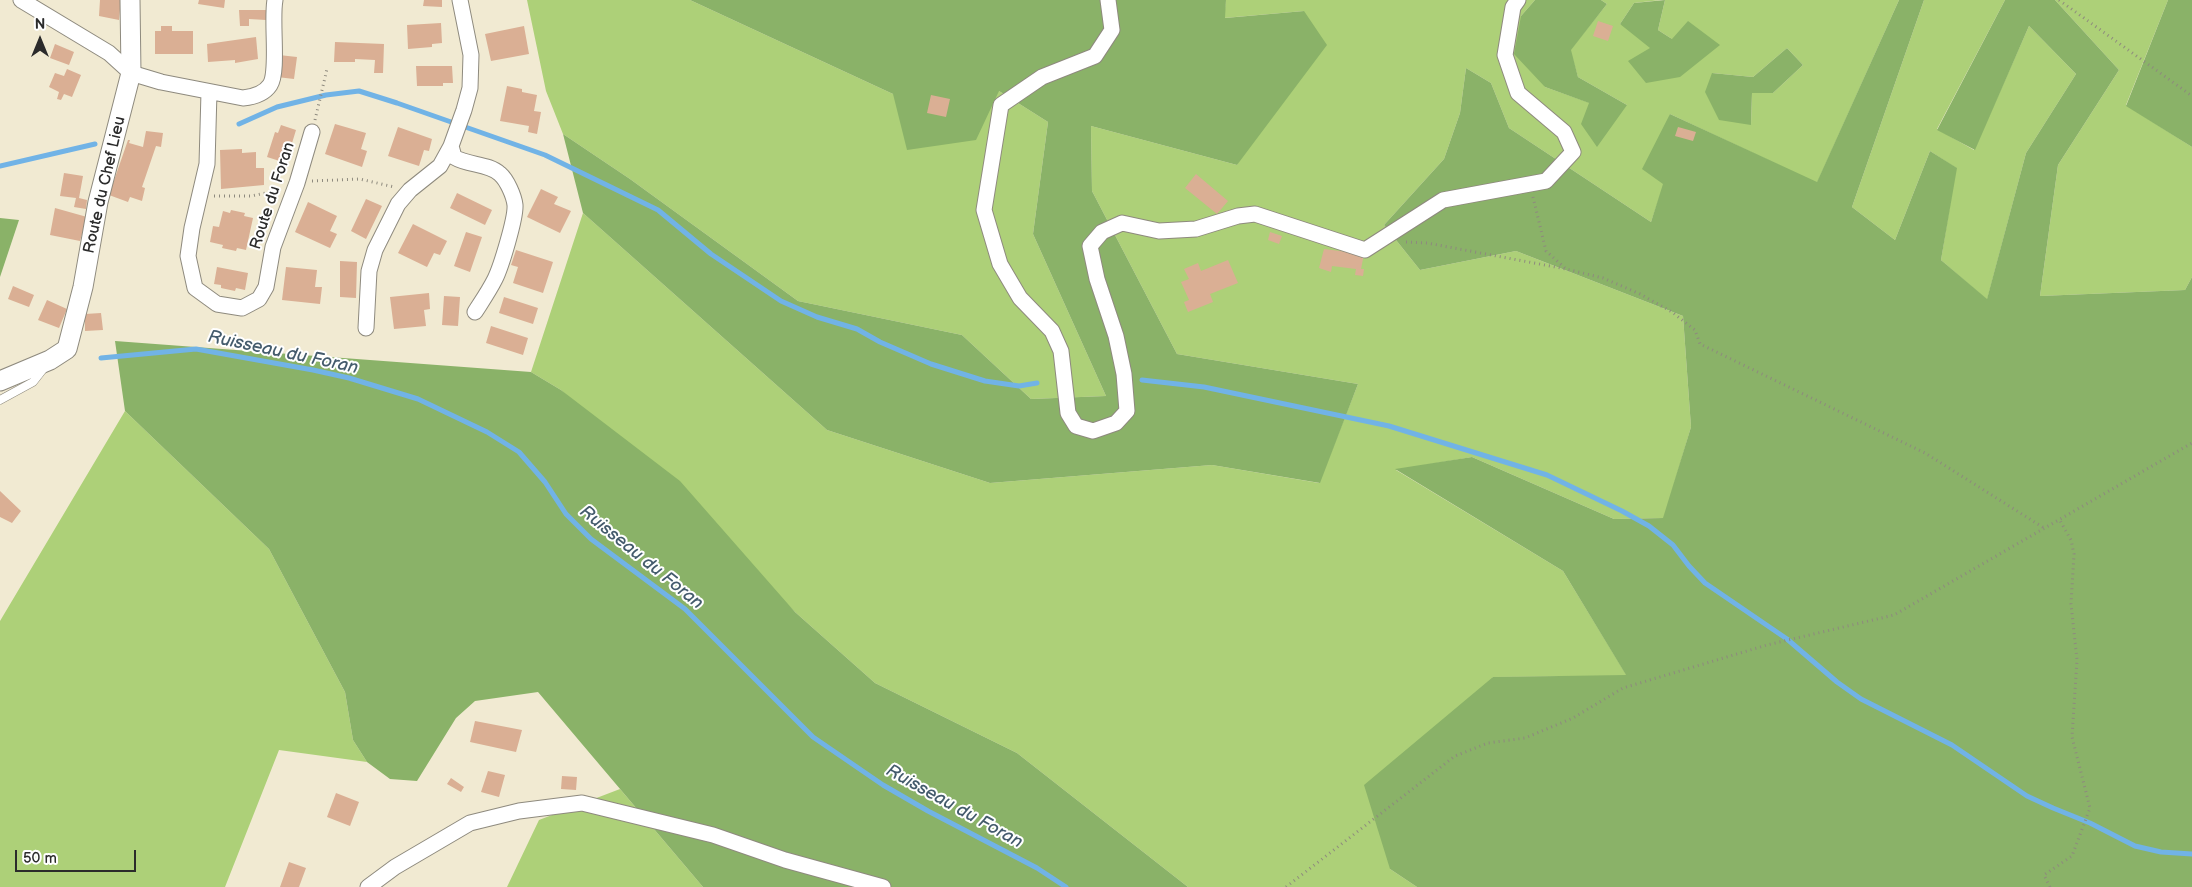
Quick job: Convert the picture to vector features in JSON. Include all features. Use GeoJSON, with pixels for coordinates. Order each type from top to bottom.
{"type":"FeatureCollection","features":[{"type":"Feature","properties":{"kind":"street"},"geometry":{"type":"LineString","coordinates":[[21,0],[109,53],[131,73],[209,92],[243,98],[252,97],[269,86],[273,80],[275,0]]}},
{"type":"Feature","properties":{"kind":"street","name":"Route du Chef Lieu"},"geometry":{"type":"LineString","coordinates":[[50,360],[67,349],[83,287],[98,202],[131,73],[130,0]]}},
{"type":"Feature","properties":{"kind":"street"},"geometry":{"type":"LineString","coordinates":[[366,328],[369,271],[375,250],[398,204],[410,190],[440,166],[453,140],[464,110],[470,88],[471,55],[460,0]]}},
{"type":"Feature","properties":{"kind":"street"},"geometry":{"type":"LineString","coordinates":[[1108,0],[1112,30],[1095,56],[1042,77],[1001,105],[984,210],[1000,264],[1020,298],[1052,331],[1061,351],[1068,413],[1076,426],[1093,431],[1116,423],[1127,411],[1124,374],[1116,336],[1097,279],[1090,246],[1102,232],[1122,223],[1159,231],[1196,229],[1238,216],[1255,214],[1365,250],[1443,200],[1546,181],[1573,152],[1564,132],[1518,93],[1504,55],[1513,7],[1518,0]]}},
{"type":"Feature","properties":{"kind":"street","name":"Route du Foran"},"geometry":{"type":"LineString","coordinates":[[209,92],[207,164],[192,228],[188,256],[196,288],[216,304],[242,308],[259,300],[266,287],[273,247],[297,183],[314,126]]}},
{"type":"Feature","properties":{"kind":"street"},"geometry":{"type":"LineString","coordinates":[[453,140],[454,157],[464,163],[482,165],[500,174],[508,186],[515,206],[496,278],[475,312]]}},
{"type":"Feature","properties":{"kind":"street"},"geometry":{"type":"LineString","coordinates":[[0,368],[50,360]]}},
{"type":"Feature","properties":{"kind":"street"},"geometry":{"type":"LineString","coordinates":[[0,381],[50,360]]}},
{"type":"Feature","properties":{"kind":"street"},"geometry":{"type":"LineString","coordinates":[[368,887],[395,867],[470,823],[519,811],[582,803],[713,835],[786,860],[883,887]]}},
{"type":"Feature","properties":{"kind":"lane"},"geometry":{"type":"LineString","coordinates":[[0,400],[33,382],[50,360]]}},
{"type":"Feature","properties":{"kind":"path"},"geometry":{"type":"LineString","coordinates":[[2059,0],[2192,96]]}},
{"type":"Feature","properties":{"kind":"path"},"geometry":{"type":"LineString","coordinates":[[314,126],[327,69]]}},
{"type":"Feature","properties":{"kind":"path"},"geometry":{"type":"LineString","coordinates":[[208,195],[250,196],[273,192],[297,183],[337,178],[360,178],[410,190]]}},
{"type":"Feature","properties":{"kind":"path"},"geometry":{"type":"LineString","coordinates":[[1529,184],[1546,252],[1566,269]]}},
{"type":"Feature","properties":{"kind":"path"},"geometry":{"type":"LineString","coordinates":[[1379,240],[1426,243],[1566,269],[1603,278],[1672,312],[1695,330],[1700,344],[1918,449],[2044,528]]}},
{"type":"Feature","properties":{"kind":"path"},"geometry":{"type":"LineString","coordinates":[[1286,887],[1455,756],[1488,742],[1525,738],[1573,718],[1623,688],[1767,645],[1783,643],[1894,615],[2192,443]]}},
{"type":"Feature","properties":{"kind":"path"},"geometry":{"type":"LineString","coordinates":[[2050,887],[2044,875],[2072,856],[2090,808],[2072,737],[2077,660],[2071,604],[2074,554],[2071,540],[2059,519]]}},
{"type":"Feature","properties":{"kind":"green space"},"geometry":{"type":"Polygon","coordinates":[[[527,0],[690,0],[893,94],[999,91],[1048,122],[1033,234],[1106,396],[1031,399],[962,335],[798,301],[630,179],[563,134],[546,91],[527,0]]]}},
{"type":"Feature","properties":{"kind":"green space"},"geometry":{"type":"Polygon","coordinates":[[[690,0],[1226,0],[1225,18],[1304,11],[1327,45],[1237,165],[1091,126],[1092,191],[1177,354],[1358,384],[1320,483],[1212,465],[990,483],[827,430],[583,213],[563,134],[630,179],[798,301],[962,335],[1031,399],[1106,396],[1033,234],[1048,122],[999,91],[976,140],[907,150],[893,94],[690,0]]]}},
{"type":"Feature","properties":{"kind":"green space"},"geometry":{"type":"Polygon","coordinates":[[[1226,0],[1535,0],[1521,16],[1545,87],[1590,103],[1627,105],[1578,77],[1570,50],[1607,4],[1601,0],[1661,0],[1634,3],[1620,24],[1672,39],[1658,30],[1665,0],[1899,0],[1817,183],[1670,114],[1664,184],[1651,222],[1509,128],[1491,83],[1466,68],[1460,113],[1444,159],[1384,225],[1420,270],[1516,251],[1683,316],[1691,427],[1664,518],[1614,519],[1472,457],[1396,470],[1563,571],[1627,676],[1493,677],[1390,869],[1417,887],[1188,887],[1017,753],[875,683],[795,612],[561,390],[531,372],[583,213],[827,430],[990,483],[1212,465],[1319,483],[1358,384],[1177,354],[1092,191],[1091,126],[1237,165],[1304,11],[1224,18],[1226,0]],[[1787,48],[1753,77],[1712,73],[1751,125],[1752,93],[1773,93],[1803,65],[1787,48]]]}},
{"type":"Feature","properties":{"kind":"green space"},"geometry":{"type":"Polygon","coordinates":[[[1535,0],[1601,0],[1607,4],[1571,50],[1578,77],[1627,105],[1597,147],[1581,124],[1589,103],[1545,87],[1514,54],[1521,16],[1535,0]]]}},
{"type":"Feature","properties":{"kind":"green space"},"geometry":{"type":"Polygon","coordinates":[[[1665,0],[1658,30],[1672,39],[1688,21],[1720,45],[1680,77],[1646,83],[1628,61],[1650,48],[1620,24],[1634,3],[1665,0]]]}},
{"type":"Feature","properties":{"kind":"green space"},"geometry":{"type":"Polygon","coordinates":[[[1899,0],[1924,0],[1852,207],[1895,240],[1930,151],[1957,168],[1941,260],[1987,299],[2026,153],[2076,74],[2029,26],[1975,150],[1937,130],[2005,0],[2055,0],[2119,70],[2058,165],[2040,296],[2185,290],[2192,277],[2192,887],[1417,887],[1390,869],[1364,785],[1493,677],[1626,675],[1563,571],[1395,469],[1472,457],[1614,519],[1663,518],[1691,427],[1683,316],[1516,251],[1420,270],[1384,225],[1444,159],[1460,113],[1466,68],[1491,83],[1509,128],[1651,222],[1663,184],[1642,169],[1670,114],[1817,182],[1899,0]]]}},
{"type":"Feature","properties":{"kind":"green space"},"geometry":{"type":"Polygon","coordinates":[[[1924,0],[2005,0],[1937,129],[1974,150],[2029,26],[2076,74],[2026,153],[1987,300],[1941,260],[1956,168],[1930,151],[1895,240],[1852,207],[1924,0]]]}},
{"type":"Feature","properties":{"kind":"green space"},"geometry":{"type":"Polygon","coordinates":[[[2055,0],[2168,0],[2126,105],[2192,147],[2192,277],[2185,290],[2040,296],[2058,165],[2119,70],[2055,0]]]}},
{"type":"Feature","properties":{"kind":"green space"},"geometry":{"type":"Polygon","coordinates":[[[2168,0],[2192,0],[2192,147],[2126,106],[2168,0]]]}},
{"type":"Feature","properties":{"kind":"green space"},"geometry":{"type":"Polygon","coordinates":[[[1787,48],[1803,65],[1773,93],[1752,93],[1751,125],[1719,120],[1705,92],[1712,73],[1753,77],[1787,48]]]}},
{"type":"Feature","properties":{"kind":"green space"},"geometry":{"type":"Polygon","coordinates":[[[0,218],[19,220],[0,277],[0,218]]]}},
{"type":"Feature","properties":{"kind":"green space"},"geometry":{"type":"Polygon","coordinates":[[[115,341],[531,372],[561,390],[680,481],[795,612],[875,683],[1017,753],[1188,887],[703,887],[538,692],[475,701],[456,718],[417,781],[390,779],[367,762],[353,740],[345,692],[269,549],[125,411],[115,341]]]}},
{"type":"Feature","properties":{"kind":"green space"},"geometry":{"type":"Polygon","coordinates":[[[125,411],[269,549],[345,692],[353,740],[367,762],[279,750],[225,887],[0,887],[0,621],[125,411]]]}},
{"type":"Feature","properties":{"kind":"green space"},"geometry":{"type":"Polygon","coordinates":[[[620,789],[703,887],[507,887],[539,820],[620,789]]]}},
{"type":"Feature","properties":{"kind":"building"},"geometry":{"type":"Polygon","coordinates":[[[100,0],[121,0],[119,20],[99,16],[100,0]]]}},
{"type":"Feature","properties":{"kind":"building"},"geometry":{"type":"Polygon","coordinates":[[[199,0],[225,0],[224,8],[198,4],[199,0]]]}},
{"type":"Feature","properties":{"kind":"building"},"geometry":{"type":"Polygon","coordinates":[[[424,0],[442,0],[442,7],[423,6],[424,0]]]}},
{"type":"Feature","properties":{"kind":"building"},"geometry":{"type":"Polygon","coordinates":[[[239,10],[266,10],[266,20],[249,19],[249,26],[240,26],[239,10]]]}},
{"type":"Feature","properties":{"kind":"building"},"geometry":{"type":"Polygon","coordinates":[[[1598,21],[1613,26],[1608,41],[1593,36],[1598,21]]]}},
{"type":"Feature","properties":{"kind":"building"},"geometry":{"type":"Polygon","coordinates":[[[441,23],[442,43],[432,44],[432,47],[408,49],[407,25],[441,23]]]}},
{"type":"Feature","properties":{"kind":"building"},"geometry":{"type":"Polygon","coordinates":[[[161,26],[172,26],[172,31],[193,31],[193,54],[155,54],[155,31],[161,31],[161,26]]]}},
{"type":"Feature","properties":{"kind":"building"},"geometry":{"type":"Polygon","coordinates":[[[524,26],[529,54],[491,61],[485,34],[524,26]]]}},
{"type":"Feature","properties":{"kind":"building"},"geometry":{"type":"Polygon","coordinates":[[[256,37],[258,59],[235,63],[235,60],[208,62],[207,44],[256,37]]]}},
{"type":"Feature","properties":{"kind":"building"},"geometry":{"type":"Polygon","coordinates":[[[335,42],[384,44],[383,73],[374,73],[375,60],[355,59],[355,62],[334,62],[335,42]]]}},
{"type":"Feature","properties":{"kind":"building"},"geometry":{"type":"Polygon","coordinates":[[[55,44],[74,52],[69,65],[50,58],[55,44]]]}},
{"type":"Feature","properties":{"kind":"building"},"geometry":{"type":"Polygon","coordinates":[[[279,55],[297,57],[294,79],[277,77],[279,55]]]}},
{"type":"Feature","properties":{"kind":"building"},"geometry":{"type":"Polygon","coordinates":[[[416,66],[452,66],[453,83],[443,83],[443,86],[417,86],[416,66]]]}},
{"type":"Feature","properties":{"kind":"building"},"geometry":{"type":"Polygon","coordinates":[[[67,69],[81,75],[72,97],[64,94],[61,100],[57,99],[59,92],[49,87],[55,73],[64,76],[67,69]]]}},
{"type":"Feature","properties":{"kind":"building"},"geometry":{"type":"Polygon","coordinates":[[[507,86],[537,95],[534,111],[541,112],[537,134],[528,132],[529,126],[500,121],[507,86]]]}},
{"type":"Feature","properties":{"kind":"building"},"geometry":{"type":"Polygon","coordinates":[[[931,95],[950,99],[946,117],[927,113],[931,95]]]}},
{"type":"Feature","properties":{"kind":"building"},"geometry":{"type":"Polygon","coordinates":[[[335,124],[366,133],[361,149],[367,151],[362,167],[325,154],[335,124]]]}},
{"type":"Feature","properties":{"kind":"building"},"geometry":{"type":"Polygon","coordinates":[[[281,125],[296,130],[286,163],[267,157],[275,132],[278,133],[281,125]]]}},
{"type":"Feature","properties":{"kind":"building"},"geometry":{"type":"Polygon","coordinates":[[[398,127],[432,139],[429,151],[424,150],[419,166],[388,156],[398,127]]]}},
{"type":"Feature","properties":{"kind":"building"},"geometry":{"type":"Polygon","coordinates":[[[1678,127],[1696,132],[1693,141],[1675,136],[1678,127]]]}},
{"type":"Feature","properties":{"kind":"building"},"geometry":{"type":"Polygon","coordinates":[[[146,131],[163,133],[161,147],[156,146],[142,187],[145,188],[142,201],[130,197],[128,202],[109,195],[128,140],[130,140],[129,143],[143,147],[146,131]]]}},
{"type":"Feature","properties":{"kind":"building"},"geometry":{"type":"Polygon","coordinates":[[[242,149],[242,153],[256,152],[256,168],[264,168],[264,185],[221,189],[220,150],[242,149]]]}},
{"type":"Feature","properties":{"kind":"building"},"geometry":{"type":"Polygon","coordinates":[[[64,173],[83,176],[79,198],[87,200],[86,209],[74,207],[76,198],[60,196],[64,173]]]}},
{"type":"Feature","properties":{"kind":"building"},"geometry":{"type":"Polygon","coordinates":[[[1196,174],[1228,201],[1217,214],[1185,188],[1196,174]]]}},
{"type":"Feature","properties":{"kind":"building"},"geometry":{"type":"Polygon","coordinates":[[[541,189],[558,197],[554,204],[571,211],[560,233],[527,217],[541,189]]]}},
{"type":"Feature","properties":{"kind":"building"},"geometry":{"type":"Polygon","coordinates":[[[457,193],[492,210],[485,225],[450,208],[457,193]]]}},
{"type":"Feature","properties":{"kind":"building"},"geometry":{"type":"Polygon","coordinates":[[[366,199],[382,206],[366,239],[351,231],[366,199]]]}},
{"type":"Feature","properties":{"kind":"building"},"geometry":{"type":"Polygon","coordinates":[[[308,202],[337,216],[330,231],[337,234],[330,248],[295,232],[308,202]]]}},
{"type":"Feature","properties":{"kind":"building"},"geometry":{"type":"Polygon","coordinates":[[[55,208],[87,217],[80,241],[50,235],[55,208]]]}},
{"type":"Feature","properties":{"kind":"building"},"geometry":{"type":"Polygon","coordinates":[[[231,210],[245,213],[244,216],[253,218],[246,250],[237,248],[236,251],[222,248],[223,245],[210,242],[213,226],[219,227],[223,211],[230,213],[231,210]]]}},
{"type":"Feature","properties":{"kind":"building"},"geometry":{"type":"Polygon","coordinates":[[[413,224],[447,241],[440,255],[434,253],[427,267],[398,253],[413,224]]]}},
{"type":"Feature","properties":{"kind":"building"},"geometry":{"type":"Polygon","coordinates":[[[466,232],[482,237],[470,272],[454,266],[466,232]]]}},
{"type":"Feature","properties":{"kind":"building"},"geometry":{"type":"Polygon","coordinates":[[[1270,232],[1282,236],[1279,244],[1268,240],[1270,232]]]}},
{"type":"Feature","properties":{"kind":"building"},"geometry":{"type":"Polygon","coordinates":[[[1324,249],[1364,254],[1361,269],[1364,269],[1363,276],[1355,275],[1356,269],[1332,266],[1331,272],[1319,268],[1324,249]]]}},
{"type":"Feature","properties":{"kind":"building"},"geometry":{"type":"Polygon","coordinates":[[[516,250],[553,262],[543,293],[513,283],[518,267],[511,265],[516,250]]]}},
{"type":"Feature","properties":{"kind":"building"},"geometry":{"type":"Polygon","coordinates":[[[1228,260],[1238,283],[1210,294],[1213,302],[1188,312],[1184,302],[1189,300],[1181,282],[1189,279],[1184,269],[1198,263],[1201,271],[1228,260]]]}},
{"type":"Feature","properties":{"kind":"building"},"geometry":{"type":"Polygon","coordinates":[[[340,261],[357,262],[356,298],[340,297],[340,261]]]}},
{"type":"Feature","properties":{"kind":"building"},"geometry":{"type":"Polygon","coordinates":[[[217,267],[248,273],[245,290],[236,288],[235,291],[221,288],[221,285],[214,284],[217,267]]]}},
{"type":"Feature","properties":{"kind":"building"},"geometry":{"type":"Polygon","coordinates":[[[286,267],[317,270],[315,287],[322,287],[320,304],[282,300],[286,267]]]}},
{"type":"Feature","properties":{"kind":"building"},"geometry":{"type":"Polygon","coordinates":[[[13,286],[34,295],[29,307],[8,299],[13,286]]]}},
{"type":"Feature","properties":{"kind":"building"},"geometry":{"type":"Polygon","coordinates":[[[429,293],[430,309],[424,310],[426,326],[394,329],[390,297],[429,293]]]}},
{"type":"Feature","properties":{"kind":"building"},"geometry":{"type":"Polygon","coordinates":[[[444,296],[460,297],[458,326],[442,325],[444,296]]]}},
{"type":"Feature","properties":{"kind":"building"},"geometry":{"type":"Polygon","coordinates":[[[504,297],[538,308],[533,324],[499,313],[504,297]]]}},
{"type":"Feature","properties":{"kind":"building"},"geometry":{"type":"Polygon","coordinates":[[[47,300],[67,309],[59,328],[38,320],[47,300]]]}},
{"type":"Feature","properties":{"kind":"building"},"geometry":{"type":"Polygon","coordinates":[[[101,313],[103,330],[85,331],[85,314],[101,313]]]}},
{"type":"Feature","properties":{"kind":"building"},"geometry":{"type":"Polygon","coordinates":[[[491,326],[528,338],[523,355],[486,343],[491,326]]]}},
{"type":"Feature","properties":{"kind":"building"},"geometry":{"type":"Polygon","coordinates":[[[0,491],[21,511],[12,523],[0,517],[0,491]]]}},
{"type":"Feature","properties":{"kind":"building"},"geometry":{"type":"Polygon","coordinates":[[[475,721],[522,730],[516,752],[470,742],[475,721]]]}},
{"type":"Feature","properties":{"kind":"building"},"geometry":{"type":"Polygon","coordinates":[[[488,771],[505,775],[499,797],[481,792],[488,771]]]}},
{"type":"Feature","properties":{"kind":"building"},"geometry":{"type":"Polygon","coordinates":[[[562,776],[577,777],[576,790],[561,789],[562,776]]]}},
{"type":"Feature","properties":{"kind":"building"},"geometry":{"type":"Polygon","coordinates":[[[451,778],[464,787],[461,792],[447,784],[451,778]]]}},
{"type":"Feature","properties":{"kind":"building"},"geometry":{"type":"Polygon","coordinates":[[[336,793],[359,802],[350,826],[327,817],[336,793]]]}},
{"type":"Feature","properties":{"kind":"building"},"geometry":{"type":"Polygon","coordinates":[[[289,862],[306,868],[299,887],[280,887],[289,862]]]}},
{"type":"Feature","properties":{"kind":"waterway"},"geometry":{"type":"LineString","coordinates":[[239,124],[277,107],[326,95],[359,91],[397,103],[545,155],[658,210],[711,254],[781,301],[817,317],[857,329],[880,342],[931,364],[985,381],[1019,386],[1037,383]]}},
{"type":"Feature","properties":{"kind":"waterway"},"geometry":{"type":"LineString","coordinates":[[0,166],[95,144]]}},
{"type":"Feature","properties":{"kind":"waterway","name":"Ruisseau du Foran"},"geometry":{"type":"LineString","coordinates":[[101,358],[196,349],[313,370],[349,378],[418,399],[487,432],[519,452],[545,482],[566,514],[591,539],[685,609],[813,737],[883,785],[928,811],[1037,868],[1066,887]]}},
{"type":"Feature","properties":{"kind":"waterway"},"geometry":{"type":"LineString","coordinates":[[1142,380],[1204,387],[1389,426],[1547,475],[1649,526],[1673,545],[1705,583],[1787,639],[1837,682],[1861,699],[1952,745],[2027,796],[2090,823],[2135,846],[2161,852],[2192,854]]}}]}
